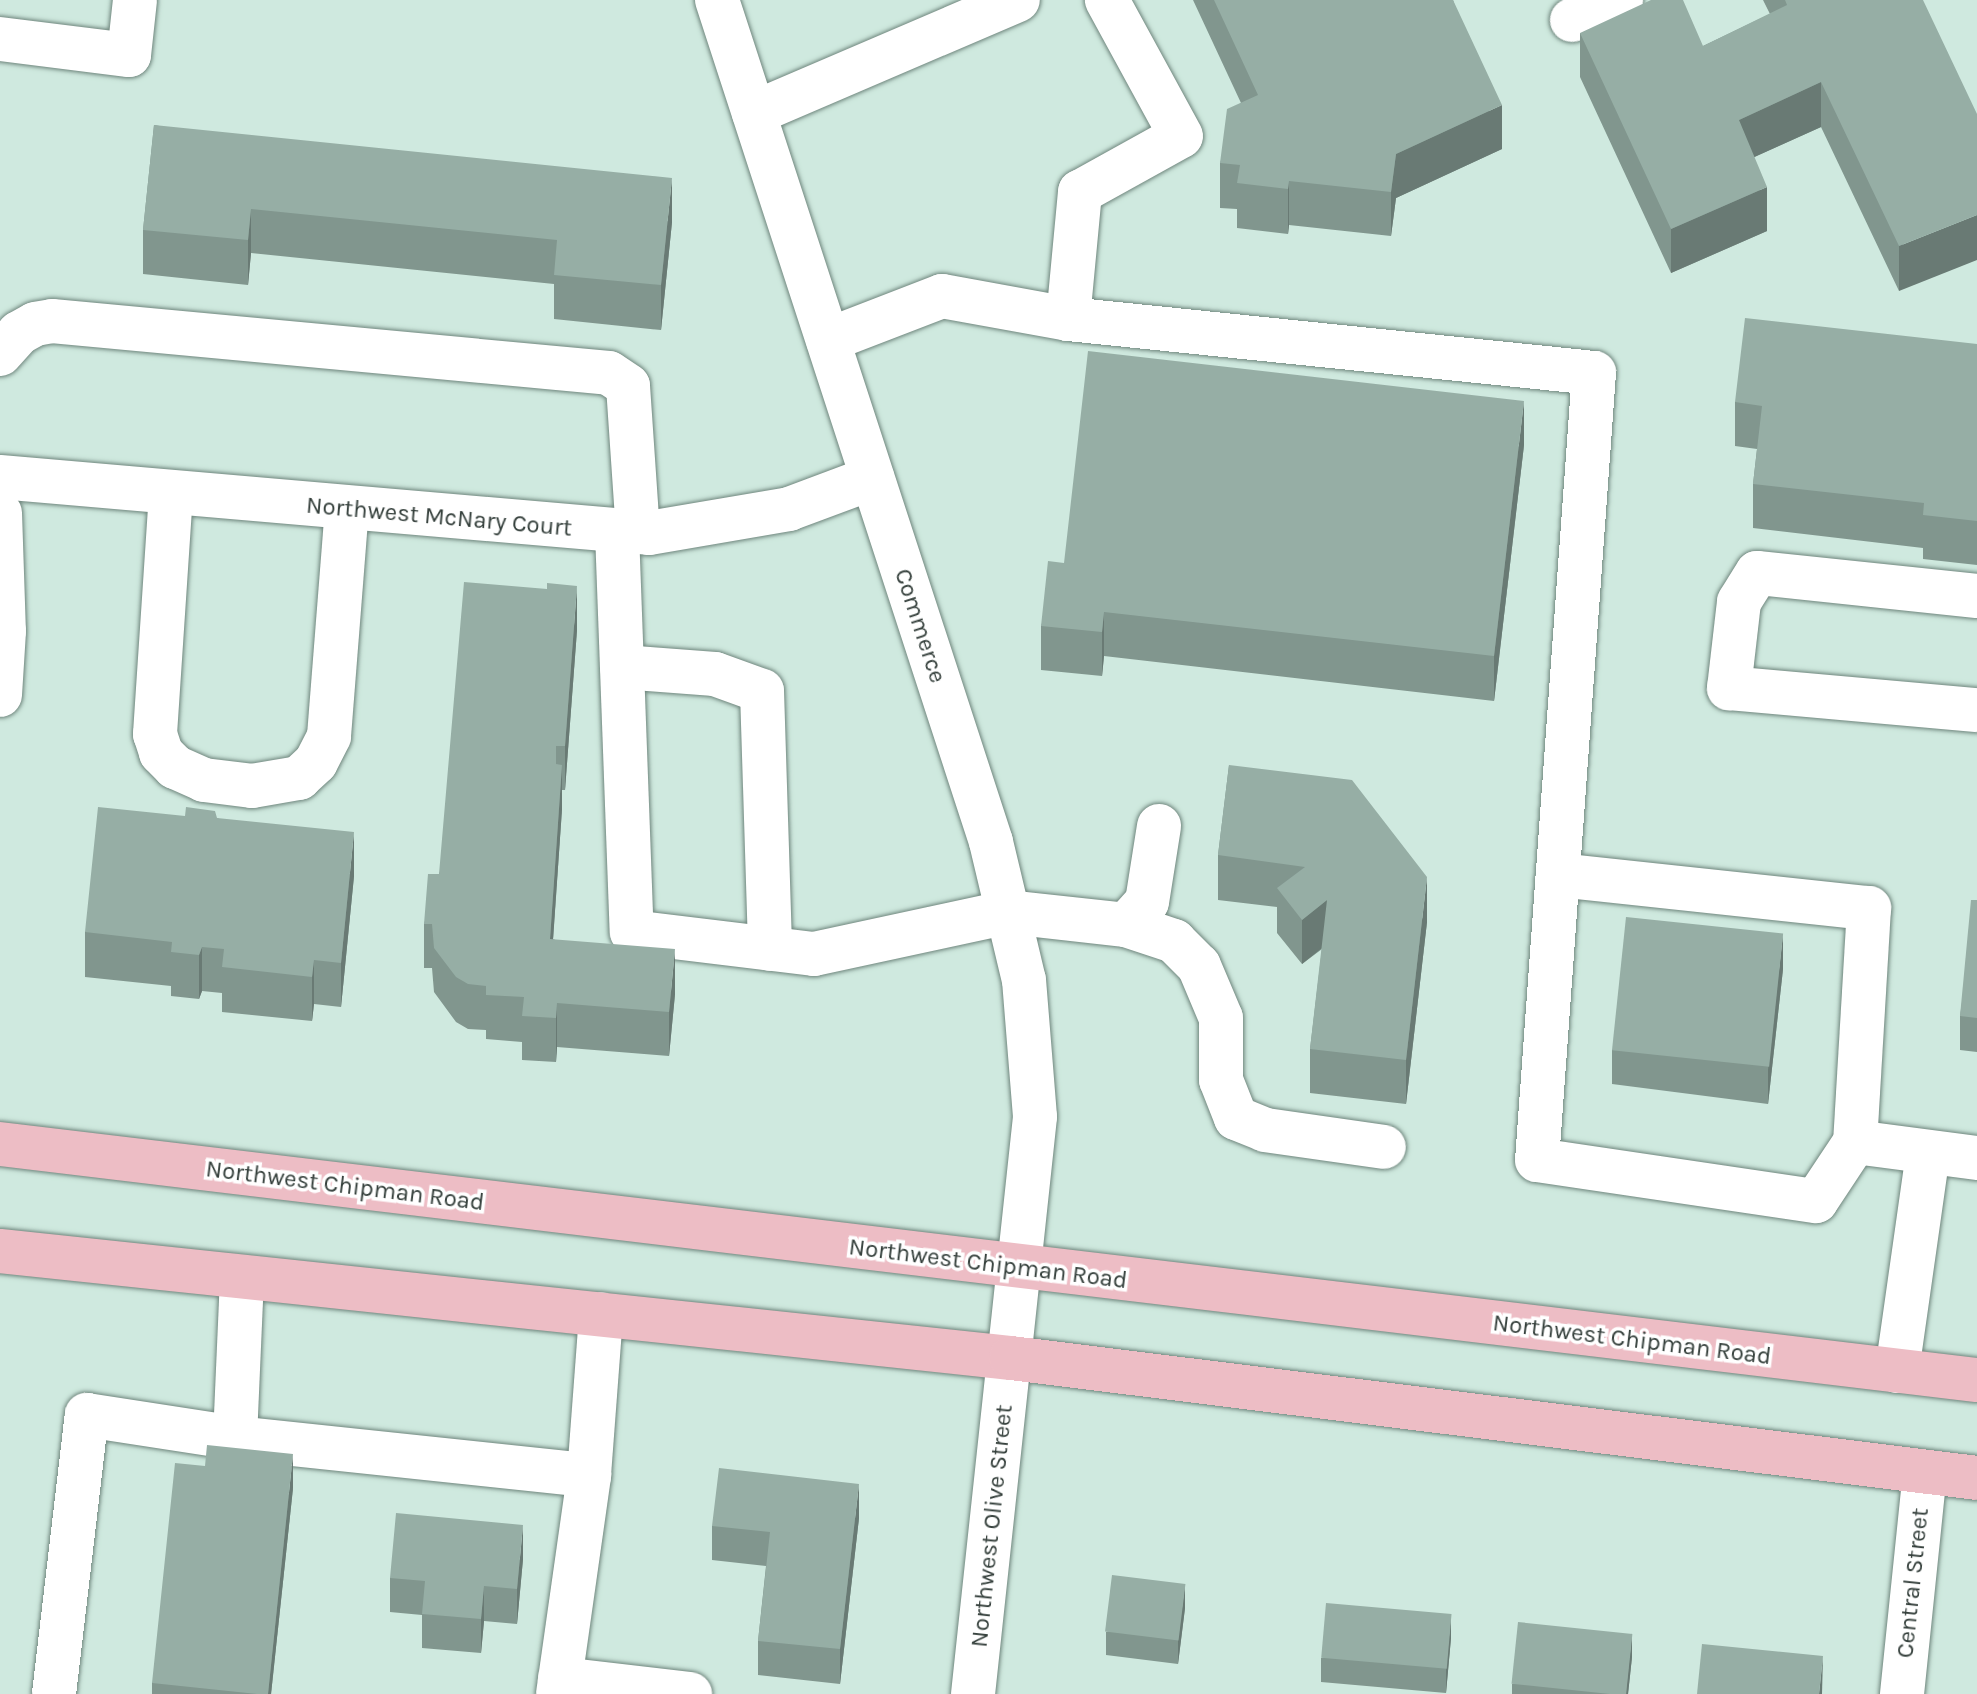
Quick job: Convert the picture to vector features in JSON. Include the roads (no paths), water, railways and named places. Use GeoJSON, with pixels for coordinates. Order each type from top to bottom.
{"type":"FeatureCollection","features":[{"type":"Feature","properties":{"kind":"main road","name":"Northwest Chipman Road"},"geometry":{"type":"LineString","coordinates":[[0,1144],[1977,1380]]}},
{"type":"Feature","properties":{"kind":"main road"},"geometry":{"type":"LineString","coordinates":[[0,1251],[1011,1358],[1977,1478]]}},
{"type":"Feature","properties":{"kind":"street"},"geometry":{"type":"LineString","coordinates":[[0,39],[129,55],[135,0]]}},
{"type":"Feature","properties":{"kind":"street","name":"Commerce"},"geometry":{"type":"LineString","coordinates":[[717,0],[991,842],[1008,912],[1024,980],[1035,1117],[1020,1268]]}},
{"type":"Feature","properties":{"kind":"street"},"geometry":{"type":"LineString","coordinates":[[754,113],[1018,0]]}},
{"type":"Feature","properties":{"kind":"street"},"geometry":{"type":"LineString","coordinates":[[1068,319],[1080,192],[1181,136],[1107,0]]}},
{"type":"Feature","properties":{"kind":"street"},"geometry":{"type":"LineString","coordinates":[[1572,20],[1621,0]]}},
{"type":"Feature","properties":{"kind":"street"},"geometry":{"type":"LineString","coordinates":[[828,340],[942,296],[1068,319],[1594,373],[1537,1160],[1816,1201],[1855,1142],[1869,908],[1558,875]]}},
{"type":"Feature","properties":{"kind":"street"},"geometry":{"type":"LineString","coordinates":[[0,354],[19,333],[35,324],[52,321],[609,373],[628,386],[622,667],[632,932],[814,954],[1008,912],[1126,925],[1174,941],[1199,966],[1221,1018],[1221,1080],[1236,1118],[1265,1130],[1384,1147]]}},
{"type":"Feature","properties":{"kind":"street","name":"Northwest McNary Court"},"geometry":{"type":"LineString","coordinates":[[0,477],[627,532],[700,527],[789,509],[872,478]]}},
{"type":"Feature","properties":{"kind":"street"},"geometry":{"type":"LineString","coordinates":[[171,493],[155,734],[161,753],[175,767],[204,780],[252,786],[299,778],[316,762],[329,736],[347,509]]}},
{"type":"Feature","properties":{"kind":"street"},"geometry":{"type":"LineString","coordinates":[[0,513],[4,631],[0,695]]}},
{"type":"Feature","properties":{"kind":"street"},"geometry":{"type":"LineString","coordinates":[[1977,596],[1757,573],[1739,602],[1729,688],[1977,710]]}},
{"type":"Feature","properties":{"kind":"street"},"geometry":{"type":"LineString","coordinates":[[622,667],[715,674],[762,691],[770,949]]}},
{"type":"Feature","properties":{"kind":"street"},"geometry":{"type":"LineString","coordinates":[[1126,925],[1147,902],[1159,826]]}},
{"type":"Feature","properties":{"kind":"street"},"geometry":{"type":"LineString","coordinates":[[1855,1142],[1977,1158]]}},
{"type":"Feature","properties":{"kind":"street"},"geometry":{"type":"LineString","coordinates":[[1897,1371],[1928,1152]]}},
{"type":"Feature","properties":{"kind":"street","name":"Northwest Olive Street"},"geometry":{"type":"LineString","coordinates":[[973,1694],[1020,1268]]}},
{"type":"Feature","properties":{"kind":"street"},"geometry":{"type":"LineString","coordinates":[[235,1438],[242,1277]]}},
{"type":"Feature","properties":{"kind":"street"},"geometry":{"type":"LineString","coordinates":[[601,1314],[589,1475],[559,1687],[690,1694]]}},
{"type":"Feature","properties":{"kind":"street"},"geometry":{"type":"LineString","coordinates":[[54,1694],[87,1415],[235,1438],[589,1475]]}},
{"type":"Feature","properties":{"kind":"street","name":"Central Street"},"geometry":{"type":"LineString","coordinates":[[1902,1694],[1925,1472]]}}]}
